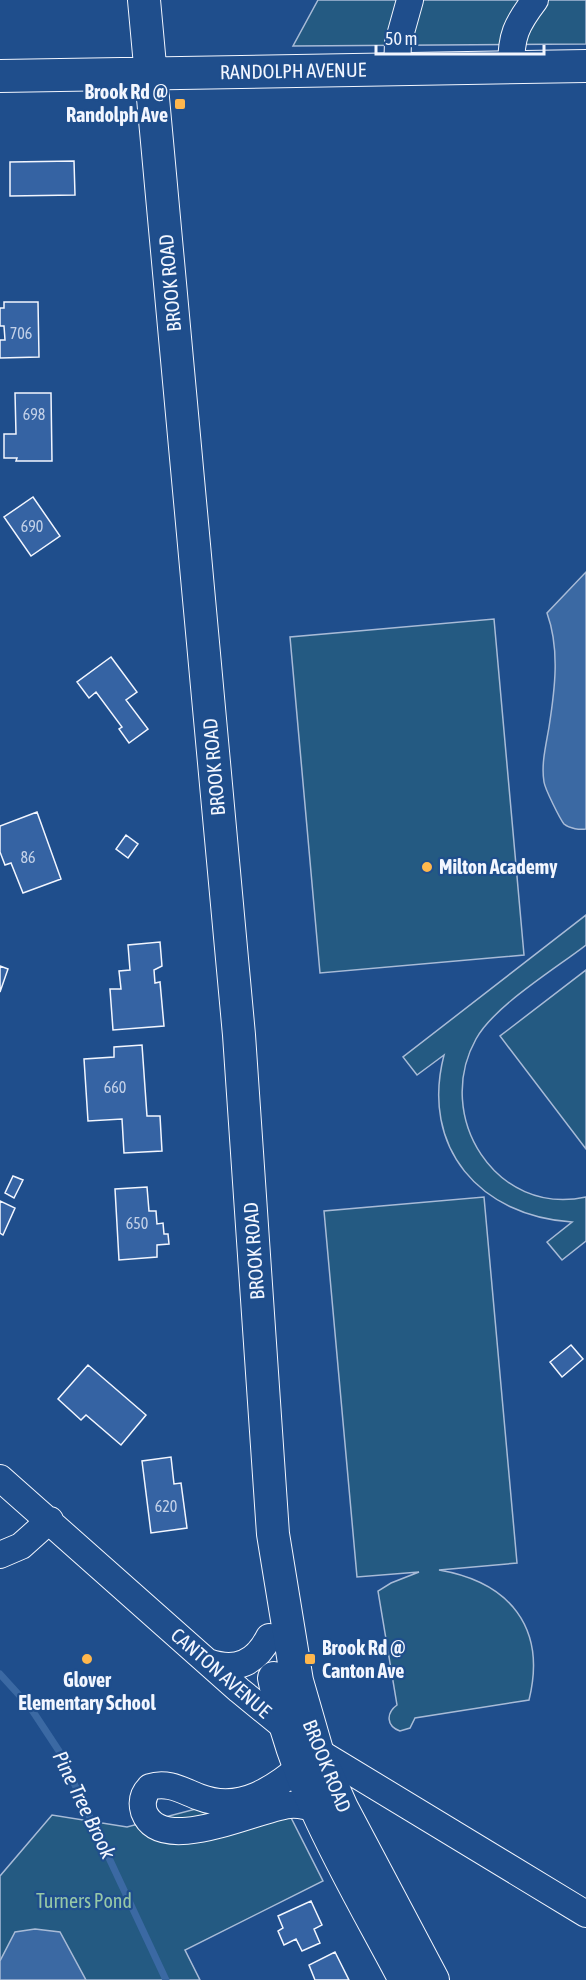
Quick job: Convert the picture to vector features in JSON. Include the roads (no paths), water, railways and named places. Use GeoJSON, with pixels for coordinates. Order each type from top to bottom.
{"type":"FeatureCollection","features":[{"type":"Feature","properties":{"kind":"main road","name":"BROOK ROAD"},"geometry":{"type":"LineString","coordinates":[[144,0],[239,1035],[273,1534],[316,1809],[405,1980]]}},
{"type":"Feature","properties":{"kind":"main road","name":"RANDOLPH AVENUE"},"geometry":{"type":"LineString","coordinates":[[0,75],[586,66]]}},
{"type":"Feature","properties":{"kind":"main road","name":"BROOK ROAD"},"geometry":{"type":"LineString","coordinates":[[273,1534],[268,1593],[269,1637],[275,1682],[286,1730],[342,1808],[433,1980]]}},
{"type":"Feature","properties":{"kind":"street"},"geometry":{"type":"LineString","coordinates":[[397,69],[399,37],[410,0]]}},
{"type":"Feature","properties":{"kind":"street"},"geometry":{"type":"LineString","coordinates":[[511,68],[511,48],[516,28],[535,0]]}},
{"type":"Feature","properties":{"kind":"street","name":"CANTON AVENUE"},"geometry":{"type":"LineString","coordinates":[[0,1478],[286,1730]]}},
{"type":"Feature","properties":{"kind":"street"},"geometry":{"type":"LineString","coordinates":[[0,1555],[21,1546],[50,1520]]}},
{"type":"Feature","properties":{"kind":"street"},"geometry":{"type":"LineString","coordinates":[[208,1662],[229,1668],[240,1666],[258,1655],[269,1637]]}},
{"type":"Feature","properties":{"kind":"street"},"geometry":{"type":"LineString","coordinates":[[316,1809],[289,1805],[206,1827],[177,1832],[159,1829],[152,1825],[143,1809],[145,1793],[158,1784],[166,1784],[212,1801],[236,1801],[270,1791],[308,1761],[586,1914]]}},
{"type":"Feature","properties":{"kind":"waterway","name":"Pine Tree Brook"},"geometry":{"type":"LineString","coordinates":[[0,1674],[30,1707],[59,1751],[166,1980]]}},
{"type":"Feature","properties":{"kind":"place","name":"Brook Rd @ Randolph Ave"},"geometry":{"type":"Point","coordinates":[180,104]}},
{"type":"Feature","properties":{"kind":"place","name":"Milton Academy"},"geometry":{"type":"Point","coordinates":[427,867]}},
{"type":"Feature","properties":{"kind":"place","name":"Glover Elementary School"},"geometry":{"type":"Point","coordinates":[87,1659]}},
{"type":"Feature","properties":{"kind":"place","name":"Brook Rd @ Canton Ave"},"geometry":{"type":"Point","coordinates":[310,1659]}},
{"type":"Feature","properties":{"kind":"park label","name":"Turners Pond"},"geometry":{"type":"Point","coordinates":[84,1901]}}]}
